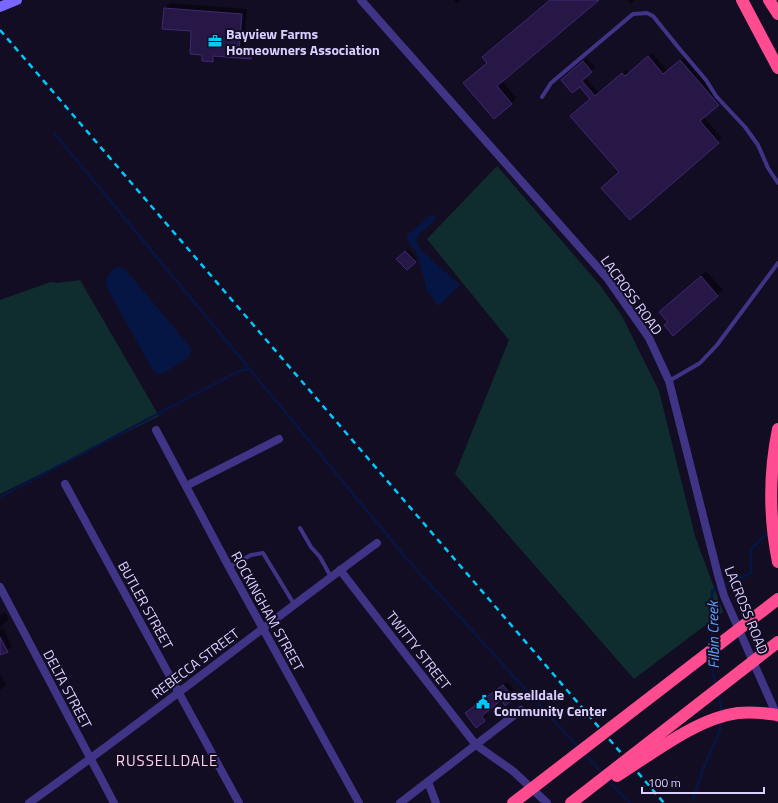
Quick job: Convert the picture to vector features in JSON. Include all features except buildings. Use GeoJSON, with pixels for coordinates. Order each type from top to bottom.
{"type":"FeatureCollection","features":[{"type":"Feature","properties":{"kind":"highway"},"geometry":{"type":"LineString","coordinates":[[742,0],[778,68]]}},
{"type":"Feature","properties":{"kind":"highway"},"geometry":{"type":"LineString","coordinates":[[745,0],[778,50]]}},
{"type":"Feature","properties":{"kind":"highway"},"geometry":{"type":"LineString","coordinates":[[769,0],[778,14]]}},
{"type":"Feature","properties":{"kind":"highway"},"geometry":{"type":"LineString","coordinates":[[778,429],[774,452],[771,500],[772,526],[778,562]]}},
{"type":"Feature","properties":{"kind":"highway"},"geometry":{"type":"LineString","coordinates":[[513,803],[778,599]]}},
{"type":"Feature","properties":{"kind":"highway"},"geometry":{"type":"LineString","coordinates":[[571,803],[778,642]]}},
{"type":"Feature","properties":{"kind":"highway"},"geometry":{"type":"LineString","coordinates":[[575,803],[680,736],[700,725],[718,718],[738,713],[778,715]]}},
{"type":"Feature","properties":{"kind":"street"},"geometry":{"type":"LineString","coordinates":[[0,7],[17,0]]}},
{"type":"Feature","properties":{"kind":"street","name":"LACROSS ROAD"},"geometry":{"type":"LineString","coordinates":[[361,0],[607,278],[649,338],[670,381],[724,596],[778,718]]}},
{"type":"Feature","properties":{"kind":"street","name":"ROCKINGHAM STREET"},"geometry":{"type":"LineString","coordinates":[[156,430],[229,567],[259,622],[264,628],[359,803]]}},
{"type":"Feature","properties":{"kind":"street"},"geometry":{"type":"LineString","coordinates":[[186,486],[279,439]]}},
{"type":"Feature","properties":{"kind":"street","name":"BUTLER STREET"},"geometry":{"type":"LineString","coordinates":[[65,484],[239,803]]}},
{"type":"Feature","properties":{"kind":"street","name":"REBECCA STREET"},"geometry":{"type":"LineString","coordinates":[[29,803],[90,759],[294,604],[377,544]]}},
{"type":"Feature","properties":{"kind":"street","name":"TWITTY STREET"},"geometry":{"type":"LineString","coordinates":[[340,570],[476,745],[513,771],[548,803]]}},
{"type":"Feature","properties":{"kind":"street","name":"DELTA STREET"},"geometry":{"type":"LineString","coordinates":[[0,587],[114,803]]}},
{"type":"Feature","properties":{"kind":"street"},"geometry":{"type":"LineString","coordinates":[[400,803],[521,710]]}},
{"type":"Feature","properties":{"kind":"street"},"geometry":{"type":"LineString","coordinates":[[428,782],[436,803]]}},
{"type":"Feature","properties":{"kind":"lane"},"geometry":{"type":"LineString","coordinates":[[542,97],[551,83],[633,14],[647,13],[653,16],[706,80],[716,96],[745,127],[758,144],[768,168],[778,183]]}},
{"type":"Feature","properties":{"kind":"lane"},"geometry":{"type":"LineString","coordinates":[[670,381],[700,363],[717,345],[778,264]]}},
{"type":"Feature","properties":{"kind":"lane"},"geometry":{"type":"LineString","coordinates":[[300,528],[311,547],[320,557],[331,577]]}},
{"type":"Feature","properties":{"kind":"lane"},"geometry":{"type":"LineString","coordinates":[[229,567],[251,556],[263,553],[294,604]]}},
{"type":"Feature","properties":{"kind":"green space"},"geometry":{"type":"Polygon","coordinates":[[[497,166],[599,284],[622,316],[659,391],[695,536],[723,612],[634,679],[455,474],[509,340],[427,239],[497,166]]]}},
{"type":"Feature","properties":{"kind":"green space"},"geometry":{"type":"Polygon","coordinates":[[[80,280],[159,416],[0,494],[0,300],[51,282],[58,283],[80,280]]]}},
{"type":"Feature","properties":{"kind":"water"},"geometry":{"type":"Polygon","coordinates":[[[431,215],[435,215],[436,219],[417,236],[417,243],[422,251],[460,285],[438,306],[427,290],[417,253],[407,240],[407,235],[431,215]]]}},
{"type":"Feature","properties":{"kind":"water"},"geometry":{"type":"Polygon","coordinates":[[[119,267],[125,269],[190,347],[191,352],[189,357],[164,373],[158,374],[153,370],[107,288],[108,274],[112,270],[119,267]]]}},
{"type":"Feature","properties":{"kind":"waterway"},"geometry":{"type":"LineString","coordinates":[[54,133],[407,559],[578,747]]}},
{"type":"Feature","properties":{"kind":"waterway"},"geometry":{"type":"LineString","coordinates":[[0,497],[239,371],[250,369]]}},
{"type":"Feature","properties":{"kind":"waterway","name":"Filbin Creek"},"geometry":{"type":"LineString","coordinates":[[712,645],[712,591],[751,573],[751,549],[769,532]]}},
{"type":"Feature","properties":{"kind":"waterway","name":"Filbin Creek"},"geometry":{"type":"LineString","coordinates":[[712,656],[712,669],[716,686]]}},
{"type":"Feature","properties":{"kind":"waterway","name":"Filbin Creek"},"geometry":{"type":"LineString","coordinates":[[718,693],[721,713]]}},
{"type":"Feature","properties":{"kind":"waterway","name":"Filbin Creek"},"geometry":{"type":"LineString","coordinates":[[693,800],[703,769],[720,730],[720,720]]}},
{"type":"Feature","properties":{"kind":"waterway"},"geometry":{"type":"LineString","coordinates":[[585,754],[603,774]]}},
{"type":"Feature","properties":{"kind":"waterway"},"geometry":{"type":"LineString","coordinates":[[607,779],[630,803]]}},
{"type":"Feature","properties":{"kind":"railway"},"geometry":{"type":"LineString","coordinates":[[0,30],[664,803]]}},
{"type":"Feature","properties":{"kind":"place","name":"Bayview Farms Homeowners Association"},"geometry":{"type":"Point","coordinates":[215,41]}},
{"type":"Feature","properties":{"kind":"place","name":"Russelldale Community Center"},"geometry":{"type":"Point","coordinates":[483,702]}},
{"type":"Feature","properties":{"kind":"district","name":"RUSSELLDALE"},"geometry":{"type":"Point","coordinates":[167,760]}}]}
